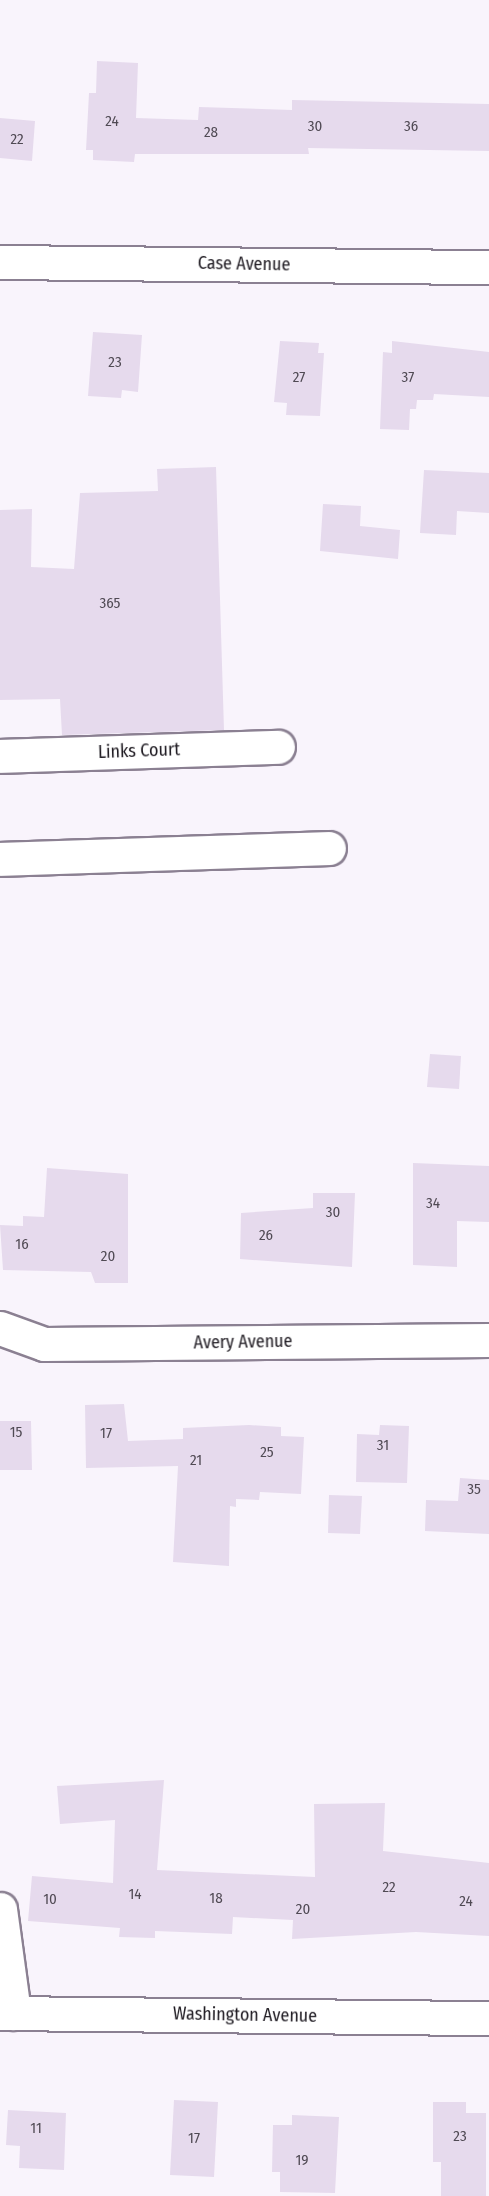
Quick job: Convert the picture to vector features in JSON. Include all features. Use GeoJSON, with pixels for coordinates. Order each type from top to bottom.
{"type":"FeatureCollection","features":[{"type":"Feature","properties":{"kind":"street","name":"Case Avenue"},"geometry":{"type":"LineString","coordinates":[[0,262],[489,267]]}},
{"type":"Feature","properties":{"kind":"street","name":"Links Court"},"geometry":{"type":"LineString","coordinates":[[0,756],[278,747]]}},
{"type":"Feature","properties":{"kind":"street"},"geometry":{"type":"LineString","coordinates":[[0,859],[329,848]]}},
{"type":"Feature","properties":{"kind":"street","name":"Avery Avenue"},"geometry":{"type":"LineString","coordinates":[[0,1328],[44,1344],[489,1340]]}},
{"type":"Feature","properties":{"kind":"street"},"geometry":{"type":"LineString","coordinates":[[0,1909],[7,2013]]}},
{"type":"Feature","properties":{"kind":"street","name":"Washington Avenue"},"geometry":{"type":"LineString","coordinates":[[7,2013],[489,2018]]}},
{"type":"Feature","properties":{"kind":"building"},"geometry":{"type":"Polygon","coordinates":[[[97,61],[138,63],[136,118],[198,120],[199,107],[292,110],[292,100],[489,104],[489,151],[308,148],[309,154],[135,154],[134,162],[93,160],[93,150],[86,150],[89,93],[96,93],[97,61]]]}},
{"type":"Feature","properties":{"kind":"building"},"geometry":{"type":"Polygon","coordinates":[[[0,118],[35,121],[32,161],[0,158],[0,118]]]}},
{"type":"Feature","properties":{"kind":"building"},"geometry":{"type":"Polygon","coordinates":[[[93,332],[142,335],[138,392],[122,390],[121,398],[88,396],[93,332]]]}},
{"type":"Feature","properties":{"kind":"building"},"geometry":{"type":"Polygon","coordinates":[[[280,341],[319,343],[318,353],[324,353],[320,416],[286,415],[287,403],[274,402],[280,341]]]}},
{"type":"Feature","properties":{"kind":"building"},"geometry":{"type":"Polygon","coordinates":[[[392,341],[489,352],[489,397],[434,394],[433,400],[417,400],[416,409],[410,409],[409,430],[380,429],[383,352],[392,353],[392,341]]]}},
{"type":"Feature","properties":{"kind":"building"},"geometry":{"type":"Polygon","coordinates":[[[216,467],[224,730],[62,735],[60,699],[0,700],[0,510],[32,509],[31,567],[74,569],[80,493],[158,491],[157,469],[216,467]]]}},
{"type":"Feature","properties":{"kind":"building"},"geometry":{"type":"Polygon","coordinates":[[[424,470],[489,473],[489,513],[457,511],[456,535],[420,533],[424,470]]]}},
{"type":"Feature","properties":{"kind":"building"},"geometry":{"type":"Polygon","coordinates":[[[323,504],[361,506],[360,526],[400,530],[398,559],[320,551],[323,504]]]}},
{"type":"Feature","properties":{"kind":"building"},"geometry":{"type":"Polygon","coordinates":[[[430,1054],[461,1056],[459,1089],[427,1087],[430,1054]]]}},
{"type":"Feature","properties":{"kind":"building"},"geometry":{"type":"Polygon","coordinates":[[[413,1163],[489,1166],[489,1222],[457,1221],[457,1267],[413,1265],[413,1163]]]}},
{"type":"Feature","properties":{"kind":"building"},"geometry":{"type":"Polygon","coordinates":[[[47,1168],[128,1174],[128,1283],[95,1283],[91,1272],[3,1270],[0,1225],[23,1226],[23,1216],[44,1217],[47,1168]]]}},
{"type":"Feature","properties":{"kind":"building"},"geometry":{"type":"Polygon","coordinates":[[[313,1193],[355,1193],[352,1267],[240,1259],[241,1213],[313,1208],[313,1193]]]}},
{"type":"Feature","properties":{"kind":"building"},"geometry":{"type":"Polygon","coordinates":[[[124,1404],[128,1441],[183,1439],[183,1428],[249,1425],[281,1427],[281,1436],[304,1437],[301,1494],[260,1492],[259,1500],[236,1499],[236,1507],[230,1506],[229,1566],[173,1562],[178,1466],[86,1468],[85,1405],[124,1404]]]}},
{"type":"Feature","properties":{"kind":"building"},"geometry":{"type":"Polygon","coordinates":[[[0,1421],[31,1421],[32,1470],[0,1470],[0,1421]]]}},
{"type":"Feature","properties":{"kind":"building"},"geometry":{"type":"Polygon","coordinates":[[[380,1425],[409,1426],[407,1483],[356,1482],[357,1434],[379,1435],[380,1425]]]}},
{"type":"Feature","properties":{"kind":"building"},"geometry":{"type":"Polygon","coordinates":[[[460,1478],[489,1480],[489,1534],[425,1531],[426,1500],[458,1501],[460,1478]]]}},
{"type":"Feature","properties":{"kind":"building"},"geometry":{"type":"Polygon","coordinates":[[[329,1495],[362,1496],[360,1534],[328,1533],[329,1495]]]}},
{"type":"Feature","properties":{"kind":"building"},"geometry":{"type":"Polygon","coordinates":[[[164,1780],[157,1870],[315,1877],[314,1804],[385,1803],[383,1851],[489,1863],[489,1936],[416,1932],[292,1939],[293,1920],[233,1917],[232,1934],[155,1931],[155,1938],[119,1937],[120,1928],[28,1921],[32,1876],[113,1883],[115,1820],[60,1824],[57,1786],[164,1780]]]}},
{"type":"Feature","properties":{"kind":"building"},"geometry":{"type":"Polygon","coordinates":[[[174,2100],[218,2102],[214,2177],[170,2175],[174,2100]]]}},
{"type":"Feature","properties":{"kind":"building"},"geometry":{"type":"Polygon","coordinates":[[[433,2102],[466,2102],[466,2113],[486,2113],[486,2196],[441,2196],[441,2162],[433,2162],[433,2102]]]}},
{"type":"Feature","properties":{"kind":"building"},"geometry":{"type":"Polygon","coordinates":[[[8,2110],[66,2113],[64,2170],[19,2168],[20,2146],[6,2145],[8,2110]]]}},
{"type":"Feature","properties":{"kind":"building"},"geometry":{"type":"Polygon","coordinates":[[[292,2115],[339,2117],[335,2193],[280,2192],[280,2172],[272,2172],[273,2125],[292,2125],[292,2115]]]}}]}
